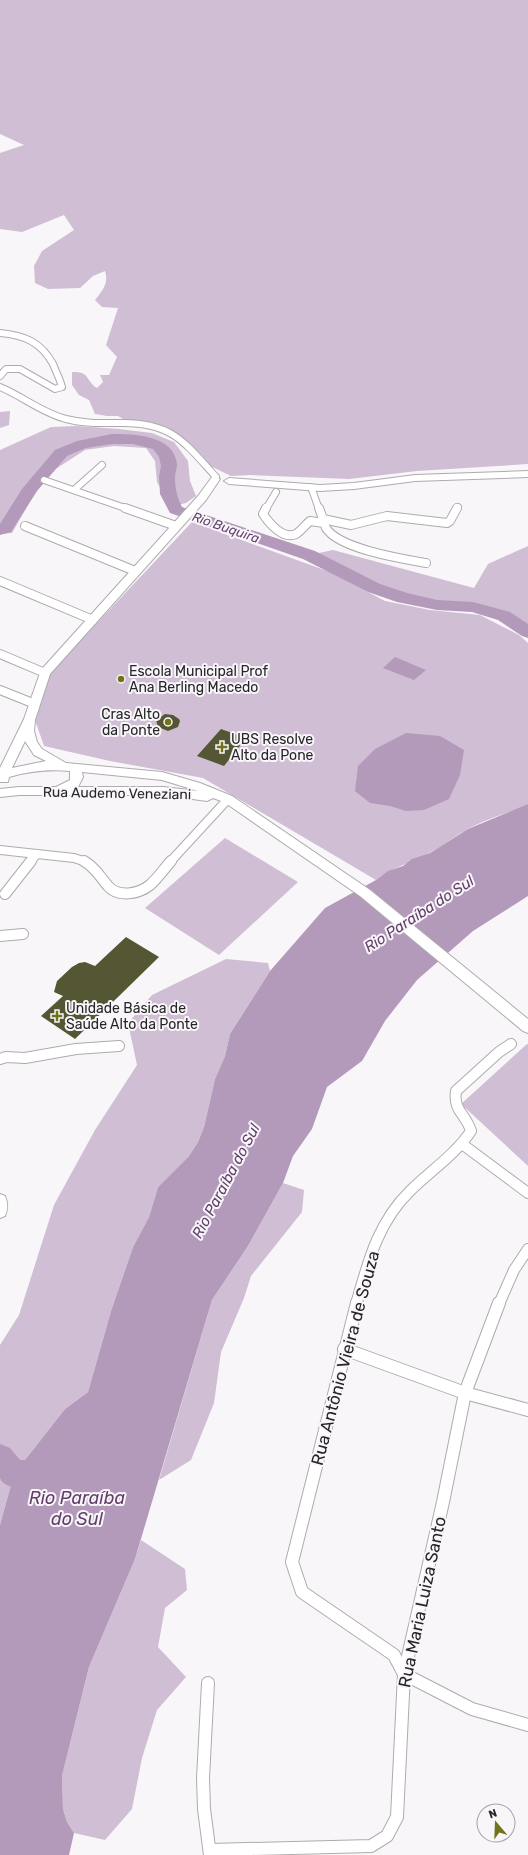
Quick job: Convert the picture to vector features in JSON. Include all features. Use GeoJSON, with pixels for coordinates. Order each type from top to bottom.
{"type":"FeatureCollection","features":[{"type":"Feature","properties":{"kind":"main road"},"geometry":{"type":"LineString","coordinates":[[19,791],[6,783],[1,776],[29,720],[45,673],[178,523],[222,478],[311,488],[354,486],[415,478],[528,474]]}},
{"type":"Feature","properties":{"kind":"main road"},"geometry":{"type":"LineString","coordinates":[[29,720],[28,731],[31,743],[38,752],[71,767],[77,777],[75,783],[56,791]]}},
{"type":"Feature","properties":{"kind":"main road","name":"Rua Audemo Veneziani"},"geometry":{"type":"LineString","coordinates":[[1,776],[37,766],[71,767],[162,776],[196,786],[229,801],[366,893],[528,1027]]}},
{"type":"Feature","properties":{"kind":"main road","name":"Rua Audemo Veneziani"},"geometry":{"type":"LineString","coordinates":[[0,793],[19,791],[163,791],[198,794],[229,801]]}},
{"type":"Feature","properties":{"kind":"main road"},"geometry":{"type":"LineString","coordinates":[[0,1201],[0,1211]]}},
{"type":"Feature","properties":{"kind":"street"},"geometry":{"type":"LineString","coordinates":[[0,333],[22,336],[37,343],[46,352],[62,387],[58,389],[53,388],[16,368],[6,369],[0,376]]}},
{"type":"Feature","properties":{"kind":"street"},"geometry":{"type":"LineString","coordinates":[[0,387],[65,419],[87,422],[137,423],[166,429],[180,438],[202,462],[222,478]]}},
{"type":"Feature","properties":{"kind":"street"},"geometry":{"type":"LineString","coordinates":[[74,490],[102,465]]}},
{"type":"Feature","properties":{"kind":"street"},"geometry":{"type":"LineString","coordinates":[[44,480],[178,523]]}},
{"type":"Feature","properties":{"kind":"street"},"geometry":{"type":"LineString","coordinates":[[311,488],[329,531],[357,547],[392,557],[426,563]]}},
{"type":"Feature","properties":{"kind":"street"},"geometry":{"type":"LineString","coordinates":[[276,492],[263,514],[283,533],[290,536],[294,535],[310,522],[324,521],[351,525],[382,517],[393,516],[445,523],[450,522],[458,507]]}},
{"type":"Feature","properties":{"kind":"street"},"geometry":{"type":"LineString","coordinates":[[25,526],[135,571]]}},
{"type":"Feature","properties":{"kind":"street"},"geometry":{"type":"LineString","coordinates":[[0,581],[93,620]]}},
{"type":"Feature","properties":{"kind":"street"},"geometry":{"type":"LineString","coordinates":[[0,654],[45,673]]}},
{"type":"Feature","properties":{"kind":"street"},"geometry":{"type":"LineString","coordinates":[[0,690],[35,704]]}},
{"type":"Feature","properties":{"kind":"street"},"geometry":{"type":"LineString","coordinates":[[0,850],[79,859],[92,866],[114,893],[121,896],[136,893],[149,886],[229,801]]}},
{"type":"Feature","properties":{"kind":"street"},"geometry":{"type":"LineString","coordinates":[[5,894],[36,854]]}},
{"type":"Feature","properties":{"kind":"street"},"geometry":{"type":"LineString","coordinates":[[0,936],[23,934]]}},
{"type":"Feature","properties":{"kind":"street","name":"Rua Antônio Vieira de Souza"},"geometry":{"type":"LineString","coordinates":[[404,1674],[394,1655],[302,1592],[292,1562],[344,1349],[369,1257],[381,1230],[396,1206],[462,1144],[471,1131],[470,1125],[459,1113],[455,1103],[454,1097],[456,1091],[499,1052],[511,1044]]}},
{"type":"Feature","properties":{"kind":"street"},"geometry":{"type":"LineString","coordinates":[[0,1059],[25,1058],[76,1048],[119,1046]]}},
{"type":"Feature","properties":{"kind":"street"},"geometry":{"type":"LineString","coordinates":[[462,1144],[528,1193]]}},
{"type":"Feature","properties":{"kind":"street","name":"Rua Maria Luiza Santo"},"geometry":{"type":"LineString","coordinates":[[210,1852],[371,1846],[387,1836],[397,1817],[404,1674],[443,1502],[465,1393],[502,1295],[514,1270],[528,1249]]}},
{"type":"Feature","properties":{"kind":"street"},"geometry":{"type":"LineString","coordinates":[[344,1349],[465,1393],[528,1410]]}},
{"type":"Feature","properties":{"kind":"street"},"geometry":{"type":"LineString","coordinates":[[404,1674],[472,1709],[528,1725]]}},
{"type":"Feature","properties":{"kind":"street"},"geometry":{"type":"LineString","coordinates":[[208,1683],[204,1734],[203,1778],[204,1815],[210,1852]]}},
{"type":"Feature","properties":{"kind":"shaded area"},"geometry":{"type":"Polygon","coordinates":[[[0,0],[528,0],[528,464],[417,471],[349,479],[250,475],[231,476],[202,462],[184,442],[152,425],[130,423],[118,416],[95,414],[89,400],[79,395],[72,385],[72,372],[82,373],[97,388],[103,382],[100,375],[109,375],[117,357],[106,345],[118,308],[102,307],[95,300],[105,284],[105,271],[93,276],[80,288],[48,289],[35,283],[34,266],[42,251],[74,230],[64,215],[22,232],[0,229],[0,153],[24,145],[0,134],[0,0]]]}},
{"type":"Feature","properties":{"kind":"shaded area"},"geometry":{"type":"Polygon","coordinates":[[[10,411],[9,425],[0,428],[0,412],[10,411]]]}},
{"type":"Feature","properties":{"kind":"shaded area"},"geometry":{"type":"Polygon","coordinates":[[[76,426],[152,433],[174,442],[188,461],[190,481],[196,496],[186,503],[169,507],[157,482],[155,461],[146,448],[114,446],[85,450],[51,472],[41,482],[12,533],[0,534],[0,450],[51,427],[76,426]]]}},
{"type":"Feature","properties":{"kind":"shaded area"},"geometry":{"type":"Polygon","coordinates":[[[192,522],[330,572],[385,601],[430,610],[480,615],[519,635],[528,643],[528,804],[475,825],[424,856],[383,875],[376,880],[203,778],[110,761],[44,746],[35,720],[49,674],[192,522]]]}},
{"type":"Feature","properties":{"kind":"shaded area"},"geometry":{"type":"Polygon","coordinates":[[[528,546],[528,632],[504,616],[473,607],[437,605],[403,598],[374,588],[309,555],[333,550],[474,588],[488,564],[528,546]]]}},
{"type":"Feature","properties":{"kind":"shaded area"},"geometry":{"type":"Polygon","coordinates":[[[225,838],[298,882],[219,955],[145,908],[225,838]]]}},
{"type":"Feature","properties":{"kind":"shaded area"},"geometry":{"type":"Polygon","coordinates":[[[226,959],[268,963],[270,971],[230,1034],[225,1056],[215,1079],[204,1127],[198,1142],[189,1156],[158,1187],[149,1217],[133,1247],[111,1311],[88,1392],[65,1409],[14,1474],[0,1525],[0,1345],[19,1315],[54,1205],[95,1130],[137,1065],[128,1023],[152,995],[226,959]]]}},
{"type":"Feature","properties":{"kind":"shaded area"},"geometry":{"type":"Polygon","coordinates":[[[528,1044],[528,1166],[461,1104],[528,1044]]]}},
{"type":"Feature","properties":{"kind":"shaded area"},"geometry":{"type":"Polygon","coordinates":[[[283,1183],[304,1190],[302,1212],[251,1276],[244,1298],[221,1352],[214,1403],[191,1460],[159,1480],[212,1300],[248,1246],[283,1183]]]}},
{"type":"Feature","properties":{"kind":"shaded area"},"geometry":{"type":"Polygon","coordinates":[[[141,1540],[185,1569],[187,1590],[165,1608],[158,1647],[186,1677],[157,1710],[142,1758],[132,1809],[105,1840],[74,1833],[67,1822],[63,1809],[62,1776],[89,1667],[135,1559],[141,1540]]]}},
{"type":"Feature","properties":{"kind":"water"},"geometry":{"type":"Polygon","coordinates":[[[395,657],[426,670],[414,680],[383,668],[395,657]]]}},
{"type":"Feature","properties":{"kind":"water"},"geometry":{"type":"Polygon","coordinates":[[[406,733],[440,736],[464,750],[460,775],[449,799],[424,810],[406,811],[390,806],[370,803],[355,791],[358,766],[375,749],[406,733]]]}},
{"type":"Feature","properties":{"kind":"water","name":"Rio Paraíba do Sul"},"geometry":{"type":"Polygon","coordinates":[[[528,804],[528,896],[473,931],[417,980],[385,1021],[362,1061],[327,1087],[312,1129],[293,1156],[283,1183],[248,1246],[212,1300],[135,1559],[89,1667],[62,1776],[63,1809],[67,1822],[74,1833],[69,1855],[0,1855],[0,1525],[14,1474],[65,1409],[88,1392],[111,1311],[133,1247],[149,1217],[158,1187],[189,1156],[198,1142],[204,1127],[215,1079],[225,1056],[230,1034],[270,971],[325,908],[376,880],[388,871],[403,866],[412,859],[430,853],[468,829],[528,804]]]}},
{"type":"Feature","properties":{"kind":"building","name":"Cras Alto da Ponte"},"geometry":{"type":"Polygon","coordinates":[[[165,714],[173,715],[179,719],[180,721],[178,727],[168,731],[158,727],[156,720],[165,714]]]}},
{"type":"Feature","properties":{"kind":"building","name":"UBS Resolve Alto da Pone"},"geometry":{"type":"Polygon","coordinates":[[[221,729],[246,738],[224,766],[197,756],[221,729]]]}},
{"type":"Feature","properties":{"kind":"building"},"geometry":{"type":"Polygon","coordinates":[[[126,937],[159,957],[75,1039],[41,1016],[63,996],[54,992],[57,981],[72,967],[79,963],[85,962],[95,966],[126,937]]]}},
{"type":"Feature","properties":{"kind":"waterway","name":"Rio Buquira"},"geometry":{"type":"LineString","coordinates":[[0,530],[5,529],[30,489],[61,453],[82,444],[112,439],[134,439],[158,446],[167,456],[169,466],[167,476],[168,494],[176,510],[309,555],[374,588],[403,598],[437,605],[473,607],[504,616],[528,632]]}},
{"type":"Feature","properties":{"kind":"waterway"},"geometry":{"type":"LineString","coordinates":[[0,1457],[14,1474],[43,1474]]}},
{"type":"Feature","properties":{"kind":"place","name":"Escola Municipal Prof Ana Berling Macedo"},"geometry":{"type":"Point","coordinates":[121,679]}},
{"type":"Feature","properties":{"kind":"place","name":"Cras Alto da Ponte"},"geometry":{"type":"Point","coordinates":[168,722]}},
{"type":"Feature","properties":{"kind":"place","name":"UBS Resolve Alto da Pone"},"geometry":{"type":"Point","coordinates":[222,747]}},
{"type":"Feature","properties":{"kind":"place","name":"Unidade Básica de Saúde Alto da Ponte"},"geometry":{"type":"Point","coordinates":[57,1016]}}]}
